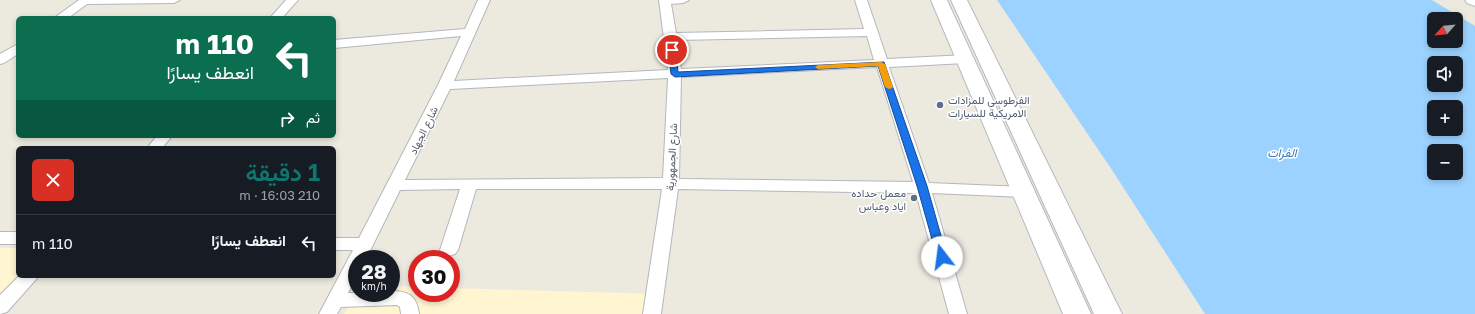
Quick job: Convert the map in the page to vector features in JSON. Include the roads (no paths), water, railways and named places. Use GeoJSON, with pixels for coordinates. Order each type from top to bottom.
{"type":"FeatureCollection","features":[{"type":"Feature","properties":{"kind":"main road"},"geometry":{"type":"LineString","coordinates":[[940,0],[1077,314]]}},
{"type":"Feature","properties":{"kind":"main road"},"geometry":{"type":"LineString","coordinates":[[959,0],[1108,314]]}},
{"type":"Feature","properties":{"kind":"main road"},"geometry":{"type":"LineString","coordinates":[[993,122],[1017,123]]}},
{"type":"Feature","properties":{"kind":"street"},"geometry":{"type":"LineString","coordinates":[[63,16],[85,1],[174,0]]}},
{"type":"Feature","properties":{"kind":"street"},"geometry":{"type":"LineString","coordinates":[[278,16],[292,0]]}},
{"type":"Feature","properties":{"kind":"street","name":"شارع الجهاد"},"geometry":{"type":"LineString","coordinates":[[362,250],[445,85],[484,0]]}},
{"type":"Feature","properties":{"kind":"street"},"geometry":{"type":"LineString","coordinates":[[665,0],[684,0]]}},
{"type":"Feature","properties":{"kind":"street","name":"شارع الجمهورية"},"geometry":{"type":"LineString","coordinates":[[652,314],[671,183],[675,74],[665,0]]}},
{"type":"Feature","properties":{"kind":"street"},"geometry":{"type":"LineString","coordinates":[[861,0],[922,186],[958,314]]}},
{"type":"Feature","properties":{"kind":"street"},"geometry":{"type":"LineString","coordinates":[[336,44],[469,32]]}},
{"type":"Feature","properties":{"kind":"street"},"geometry":{"type":"LineString","coordinates":[[671,37],[871,32]]}},
{"type":"Feature","properties":{"kind":"street"},"geometry":{"type":"LineString","coordinates":[[0,61],[16,49]]}},
{"type":"Feature","properties":{"kind":"street"},"geometry":{"type":"LineString","coordinates":[[445,85],[966,59]]}},
{"type":"Feature","properties":{"kind":"street"},"geometry":{"type":"LineString","coordinates":[[0,61],[16,61]]}},
{"type":"Feature","properties":{"kind":"street"},"geometry":{"type":"LineString","coordinates":[[156,146],[164,138]]}},
{"type":"Feature","properties":{"kind":"street"},"geometry":{"type":"LineString","coordinates":[[396,184],[671,183],[922,186],[1024,192]]}},
{"type":"Feature","properties":{"kind":"street"},"geometry":{"type":"LineString","coordinates":[[449,250],[470,184]]}},
{"type":"Feature","properties":{"kind":"street"},"geometry":{"type":"LineString","coordinates":[[0,238],[16,238]]}},
{"type":"Feature","properties":{"kind":"street"},"geometry":{"type":"LineString","coordinates":[[336,245],[350,250]]}},
{"type":"Feature","properties":{"kind":"street","name":"شارع الجهاد"},"geometry":{"type":"LineString","coordinates":[[332,307],[348,277]]}},
{"type":"Feature","properties":{"kind":"street"},"geometry":{"type":"LineString","coordinates":[[0,307],[28,278]]}},
{"type":"Feature","properties":{"kind":"street"},"geometry":{"type":"LineString","coordinates":[[332,307],[400,298],[409,304],[410,314]]}},
{"type":"Feature","properties":{"kind":"water","name":"الفرات"},"geometry":{"type":"Polygon","coordinates":[[[997,0],[1432,0],[1452,12],[1427,12],[1427,48],[1463,48],[1463,19],[1475,26],[1475,314],[1205,314],[1112,170],[997,0]]]}},
{"type":"Feature","properties":{"kind":"place","name":"الفرطوسي للمزادات الامريكية للسيارات"},"geometry":{"type":"Point","coordinates":[940,105]}},
{"type":"Feature","properties":{"kind":"place","name":"معمل حداده اياد وعباس"},"geometry":{"type":"Point","coordinates":[914,198]}}]}
